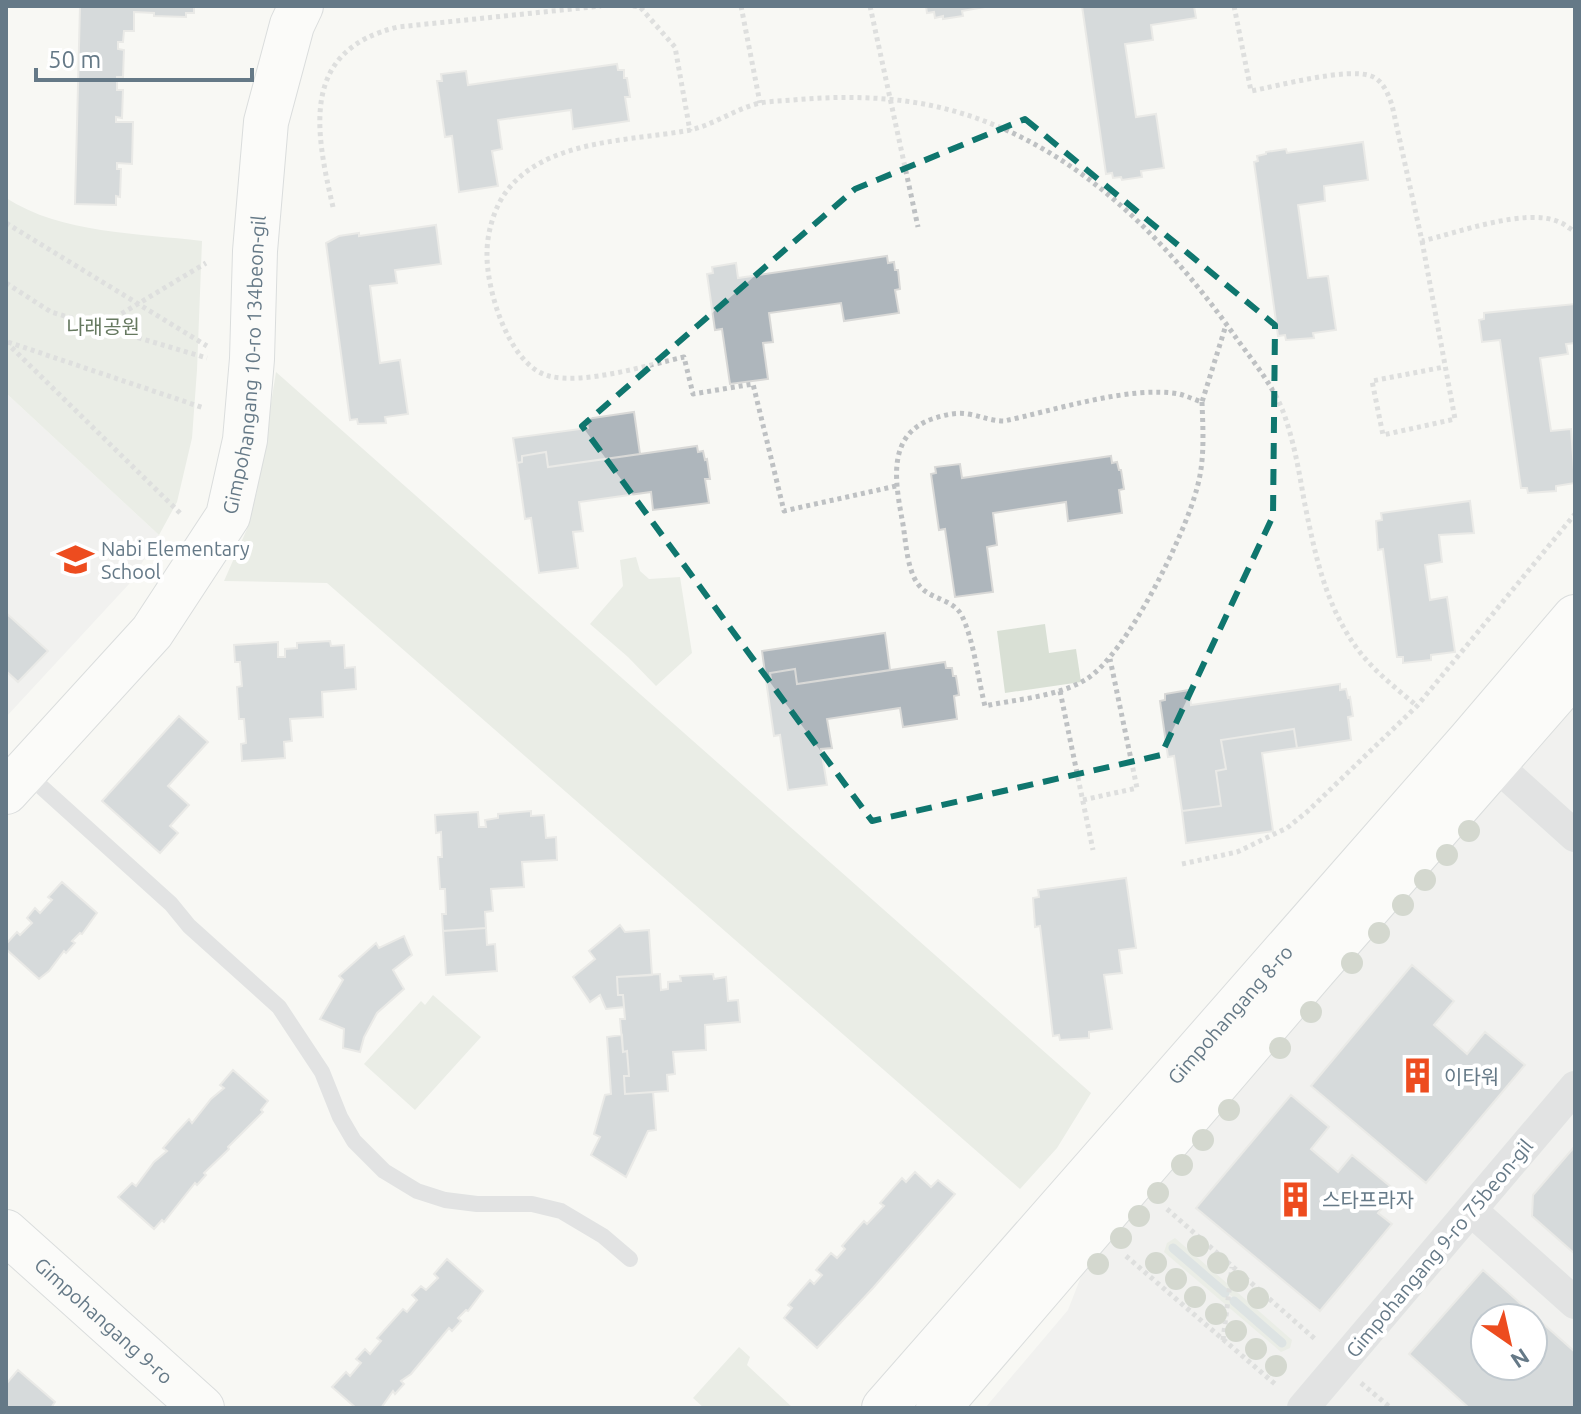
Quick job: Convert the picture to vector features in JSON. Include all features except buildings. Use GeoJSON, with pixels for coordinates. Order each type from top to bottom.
{"type":"FeatureCollection","features":[{"type":"Feature","properties":{"kind":"street","name":"Gimpohangang 10-ro 134beon-gil"},"geometry":{"type":"LineString","coordinates":[[16,782],[152,632],[228,516],[245,440],[252,359],[255,251],[266,122],[292,25],[301,6]]}},
{"type":"Feature","properties":{"kind":"street","name":"Gimpohangang 8-ro"},"geometry":{"type":"LineString","coordinates":[[884,1408],[1575,617]]}},
{"type":"Feature","properties":{"kind":"street","name":"Gimpohangang 8-ro"},"geometry":{"type":"LineString","coordinates":[[938,1408],[1575,672]]}},
{"type":"Feature","properties":{"kind":"street"},"geometry":{"type":"LineString","coordinates":[[1496,765],[1575,836]]}},
{"type":"Feature","properties":{"kind":"street","name":"Gimpohangang 9-ro 75beon-gil"},"geometry":{"type":"LineString","coordinates":[[1303,1408],[1575,1087]]}},
{"type":"Feature","properties":{"kind":"street"},"geometry":{"type":"LineString","coordinates":[[1472,1211],[1575,1303]]}},
{"type":"Feature","properties":{"kind":"street","name":"Gimpohangang 9-ro"},"geometry":{"type":"LineString","coordinates":[[6,1232],[202,1408]]}},
{"type":"Feature","properties":{"kind":"lane"},"geometry":{"type":"LineString","coordinates":[[16,782],[171,904],[189,926],[279,1007],[322,1072],[340,1117],[354,1141],[384,1171],[410,1187],[445,1200],[477,1204],[532,1204],[561,1211],[587,1225],[630,1259]]}},
{"type":"Feature","properties":{"kind":"path"},"geometry":{"type":"LineString","coordinates":[[333,207],[321,156],[321,105],[330,72],[356,42],[374,33],[398,27],[601,6]]}},
{"type":"Feature","properties":{"kind":"path"},"geometry":{"type":"LineString","coordinates":[[633,6],[640,7],[675,47],[690,131]]}},
{"type":"Feature","properties":{"kind":"path"},"geometry":{"type":"LineString","coordinates":[[741,6],[760,103]]}},
{"type":"Feature","properties":{"kind":"path"},"geometry":{"type":"LineString","coordinates":[[870,6],[918,227]]}},
{"type":"Feature","properties":{"kind":"path"},"geometry":{"type":"LineString","coordinates":[[1234,6],[1251,91],[1353,73],[1373,76],[1386,88],[1392,105],[1422,241],[1455,419],[1383,435],[1372,381],[1444,367]]}},
{"type":"Feature","properties":{"kind":"path"},"geometry":{"type":"LineString","coordinates":[[896,486],[784,511],[753,384],[693,394],[684,357],[584,378],[547,376],[528,364],[512,343],[491,291],[486,251],[494,214],[506,191],[523,175],[551,159],[594,142],[690,131],[760,103],[824,97],[890,98],[964,114],[1036,144],[1120,202],[1155,237],[1226,324],[1282,409],[1292,438],[1318,567],[1332,605],[1359,651],[1417,706]]}},
{"type":"Feature","properties":{"kind":"path"},"geometry":{"type":"LineString","coordinates":[[1422,241],[1515,219],[1541,218],[1559,222],[1575,232]]}},
{"type":"Feature","properties":{"kind":"path"},"geometry":{"type":"LineString","coordinates":[[6,223],[207,346]]}},
{"type":"Feature","properties":{"kind":"path"},"geometry":{"type":"LineString","coordinates":[[100,327],[206,263]]}},
{"type":"Feature","properties":{"kind":"path"},"geometry":{"type":"LineString","coordinates":[[6,283],[51,312],[207,358]]}},
{"type":"Feature","properties":{"kind":"path"},"geometry":{"type":"LineString","coordinates":[[1202,402],[1180,394],[1157,392],[1123,396],[1004,421],[969,414],[945,414],[925,422],[905,436],[896,461],[896,486],[912,569],[918,585],[961,613],[985,706],[1060,691],[1091,676],[1110,658],[1163,573],[1185,524],[1198,486],[1204,445],[1202,402],[1226,324]]}},
{"type":"Feature","properties":{"kind":"path"},"geometry":{"type":"LineString","coordinates":[[6,341],[204,408]]}},
{"type":"Feature","properties":{"kind":"path"},"geometry":{"type":"LineString","coordinates":[[6,341],[182,515]]}},
{"type":"Feature","properties":{"kind":"path"},"geometry":{"type":"LineString","coordinates":[[1182,864],[1237,852],[1287,828],[1308,811],[1417,706],[1575,514]]}},
{"type":"Feature","properties":{"kind":"path"},"geometry":{"type":"LineString","coordinates":[[1083,800],[1137,788],[1110,658]]}},
{"type":"Feature","properties":{"kind":"path"},"geometry":{"type":"LineString","coordinates":[[1060,691],[1093,850]]}},
{"type":"Feature","properties":{"kind":"path"},"geometry":{"type":"LineString","coordinates":[[1167,1209],[1315,1339]]}},
{"type":"Feature","properties":{"kind":"path"},"geometry":{"type":"LineString","coordinates":[[1126,1256],[1275,1384]]}},
{"type":"Feature","properties":{"kind":"path"},"geometry":{"type":"LineString","coordinates":[[1223,1340],[1232,1266]]}},
{"type":"Feature","properties":{"kind":"path"},"geometry":{"type":"LineString","coordinates":[[1361,1383],[1391,1408]]}},
{"type":"Feature","properties":{"kind":"highlighted area"},"geometry":{"type":"Polygon","coordinates":[[[1025,119],[1275,325],[1273,516],[1161,755],[872,821],[582,426],[855,189],[1025,119]]]}},
{"type":"Feature","properties":{"kind":"shaded area","name":"Nabi Elementary School"},"geometry":{"type":"Polygon","coordinates":[[[6,393],[159,535],[129,584],[6,717],[6,393]]]}},
{"type":"Feature","properties":{"kind":"shaded area"},"geometry":{"type":"Polygon","coordinates":[[[1575,704],[1575,1408],[985,1408],[1068,1310],[1084,1269],[1381,923],[1575,704]]]}},
{"type":"Feature","properties":{"kind":"green space","name":"나래공원"},"geometry":{"type":"Polygon","coordinates":[[[6,198],[51,219],[76,225],[202,241],[192,438],[177,502],[159,535],[6,393],[6,198]]]}},
{"type":"Feature","properties":{"kind":"green space"},"geometry":{"type":"Polygon","coordinates":[[[276,372],[1091,1093],[1057,1148],[1020,1189],[327,583],[224,581],[247,529],[257,491],[276,372]]]}},
{"type":"Feature","properties":{"kind":"green space"},"geometry":{"type":"Polygon","coordinates":[[[636,557],[640,571],[649,579],[680,577],[692,653],[656,686],[590,624],[623,586],[620,560],[636,557]]]}},
{"type":"Feature","properties":{"kind":"green space"},"geometry":{"type":"Polygon","coordinates":[[[1045,624],[1049,653],[1076,649],[1081,682],[1005,693],[997,631],[1045,624]]]}},
{"type":"Feature","properties":{"kind":"green space"},"geometry":{"type":"Polygon","coordinates":[[[433,995],[481,1037],[415,1110],[364,1064],[421,1001],[425,1005],[433,995]]]}},
{"type":"Feature","properties":{"kind":"green space"},"geometry":{"type":"Polygon","coordinates":[[[1175,1238],[1292,1340],[1290,1348],[1281,1352],[1164,1252],[1167,1243],[1175,1238]],[[1175,1247],[1172,1250],[1281,1345],[1283,1341],[1175,1247]]]}},
{"type":"Feature","properties":{"kind":"green space"},"geometry":{"type":"Polygon","coordinates":[[[739,1347],[750,1357],[747,1365],[793,1408],[704,1408],[693,1398],[739,1347]]]}},
{"type":"Feature","properties":{"kind":"waterway"},"geometry":{"type":"LineString","coordinates":[[1173,1248],[1225,1293]]}},
{"type":"Feature","properties":{"kind":"waterway"},"geometry":{"type":"LineString","coordinates":[[1234,1301],[1282,1343]]}},
{"type":"Feature","properties":{"kind":"place","name":"Nabi Elementary School"},"geometry":{"type":"Point","coordinates":[75,560]}},
{"type":"Feature","properties":{"kind":"place","name":"이타워"},"geometry":{"type":"Point","coordinates":[1418,1076]}},
{"type":"Feature","properties":{"kind":"place","name":"스타프라자"},"geometry":{"type":"Point","coordinates":[1296,1199]}}]}
